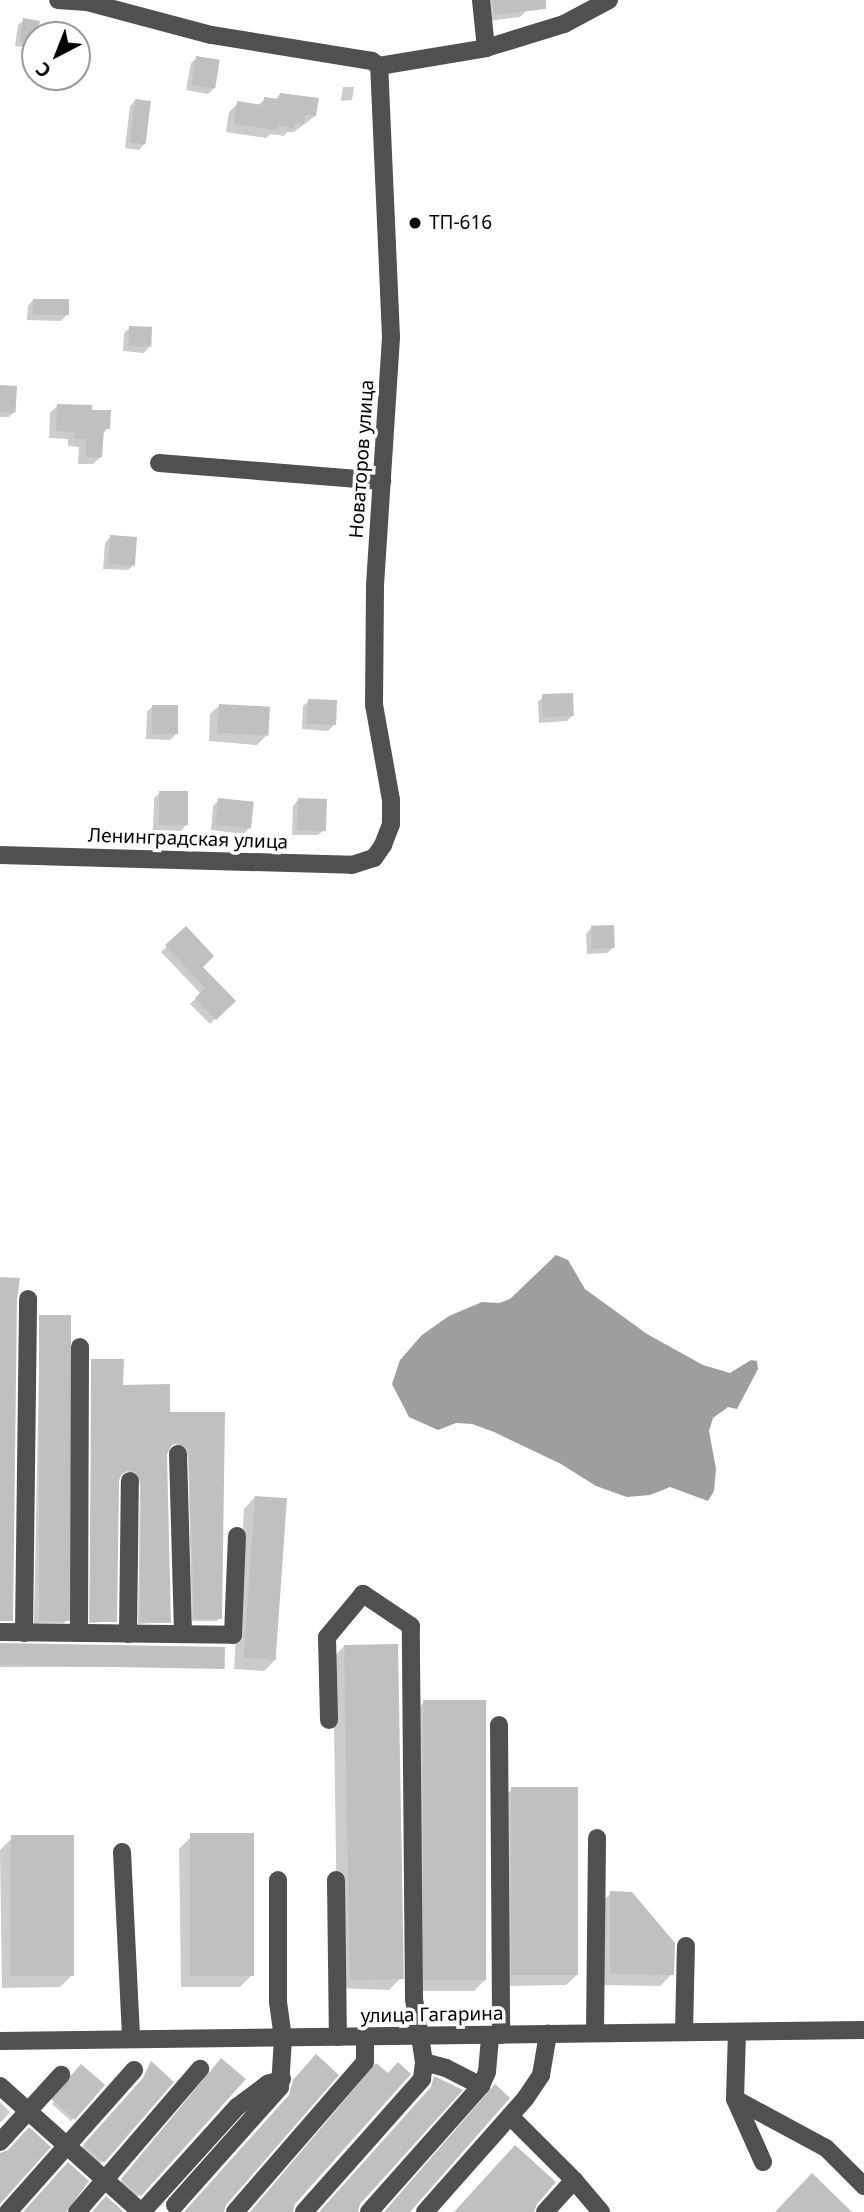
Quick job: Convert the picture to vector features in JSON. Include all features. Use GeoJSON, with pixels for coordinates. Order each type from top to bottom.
{"type":"FeatureCollection","features":[{"type":"Feature","properties":{"kind":"street"},"geometry":{"type":"LineString","coordinates":[[58,0],[87,2],[211,35],[375,63],[486,48],[564,23],[609,0]]}},
{"type":"Feature","properties":{"kind":"street"},"geometry":{"type":"LineString","coordinates":[[481,0],[486,48]]}},
{"type":"Feature","properties":{"kind":"street","name":"Новаторов улица"},"geometry":{"type":"LineString","coordinates":[[374,858],[383,845],[391,824],[391,800],[374,705],[375,584],[391,337],[375,63]]}},
{"type":"Feature","properties":{"kind":"street"},"geometry":{"type":"LineString","coordinates":[[159,463],[382,481]]}},
{"type":"Feature","properties":{"kind":"street","name":"Ленинградская улица"},"geometry":{"type":"LineString","coordinates":[[0,855],[352,866],[374,858]]}},
{"type":"Feature","properties":{"kind":"street"},"geometry":{"type":"LineString","coordinates":[[24,1633],[28,1299]]}},
{"type":"Feature","properties":{"kind":"street"},"geometry":{"type":"LineString","coordinates":[[79,1633],[80,1347]]}},
{"type":"Feature","properties":{"kind":"street"},"geometry":{"type":"LineString","coordinates":[[178,1454],[183,1634]]}},
{"type":"Feature","properties":{"kind":"street"},"geometry":{"type":"LineString","coordinates":[[128,1634],[130,1481]]}},
{"type":"Feature","properties":{"kind":"street"},"geometry":{"type":"LineString","coordinates":[[0,1632],[233,1634],[237,1536]]}},
{"type":"Feature","properties":{"kind":"street"},"geometry":{"type":"LineString","coordinates":[[304,2212],[422,2079],[424,2062],[422,2036],[414,1999],[411,1626],[363,1594],[327,1637],[329,1720]]}},
{"type":"Feature","properties":{"kind":"street"},"geometry":{"type":"LineString","coordinates":[[369,2212],[481,2086],[487,2072],[495,2035],[499,1725]]}},
{"type":"Feature","properties":{"kind":"street"},"geometry":{"type":"LineString","coordinates":[[595,2032],[597,1839]]}},
{"type":"Feature","properties":{"kind":"street"},"geometry":{"type":"LineString","coordinates":[[122,1852],[131,2039]]}},
{"type":"Feature","properties":{"kind":"street"},"geometry":{"type":"LineString","coordinates":[[175,2205],[280,2087],[283,2038],[278,2002],[278,1880]]}},
{"type":"Feature","properties":{"kind":"street"},"geometry":{"type":"LineString","coordinates":[[336,1880],[338,2037]]}},
{"type":"Feature","properties":{"kind":"street"},"geometry":{"type":"LineString","coordinates":[[684,2032],[686,1946]]}},
{"type":"Feature","properties":{"kind":"street","name":"улица Гагарина"},"geometry":{"type":"LineString","coordinates":[[0,2041],[864,2030]]}},
{"type":"Feature","properties":{"kind":"street"},"geometry":{"type":"LineString","coordinates":[[737,2032],[735,2099],[763,2162]]}},
{"type":"Feature","properties":{"kind":"street"},"geometry":{"type":"LineString","coordinates":[[425,2212],[510,2116],[541,2075],[548,2034]]}},
{"type":"Feature","properties":{"kind":"street"},"geometry":{"type":"LineString","coordinates":[[235,2212],[365,2062],[365,2036]]}},
{"type":"Feature","properties":{"kind":"street"},"geometry":{"type":"LineString","coordinates":[[424,2062],[446,2068],[481,2086]]}},
{"type":"Feature","properties":{"kind":"street"},"geometry":{"type":"LineString","coordinates":[[8,2212],[134,2070]]}},
{"type":"Feature","properties":{"kind":"street"},"geometry":{"type":"LineString","coordinates":[[78,2212],[200,2070]]}},
{"type":"Feature","properties":{"kind":"street"},"geometry":{"type":"LineString","coordinates":[[0,2142],[61,2076]]}},
{"type":"Feature","properties":{"kind":"street"},"geometry":{"type":"LineString","coordinates":[[0,2086],[142,2212],[237,2106],[268,2084],[282,2079]]}},
{"type":"Feature","properties":{"kind":"street"},"geometry":{"type":"LineString","coordinates":[[735,2099],[826,2148],[864,2186]]}},
{"type":"Feature","properties":{"kind":"street"},"geometry":{"type":"LineString","coordinates":[[510,2116],[574,2180],[601,2212]]}},
{"type":"Feature","properties":{"kind":"street"},"geometry":{"type":"LineString","coordinates":[[545,2212],[574,2180]]}},
{"type":"Feature","properties":{"kind":"shaded area"},"geometry":{"type":"Polygon","coordinates":[[[556,1255],[568,1260],[585,1289],[647,1334],[703,1365],[730,1373],[751,1360],[757,1361],[758,1369],[737,1409],[728,1407],[713,1418],[709,1431],[716,1469],[714,1491],[708,1501],[670,1487],[650,1495],[627,1497],[596,1486],[561,1464],[494,1432],[472,1424],[456,1423],[438,1430],[409,1417],[392,1384],[400,1360],[422,1335],[449,1316],[482,1302],[499,1303],[510,1299],[556,1255]]]}},
{"type":"Feature","properties":{"kind":"building"},"geometry":{"type":"Polygon","coordinates":[[[492,0],[546,0],[546,9],[494,15],[492,0]]]}},
{"type":"Feature","properties":{"kind":"building"},"geometry":{"type":"Polygon","coordinates":[[[196,56],[220,60],[215,88],[191,85],[196,56]]]}},
{"type":"Feature","properties":{"kind":"building"},"geometry":{"type":"Polygon","coordinates":[[[280,93],[319,98],[316,116],[305,115],[304,124],[295,123],[294,128],[278,125],[277,130],[234,124],[237,101],[263,105],[264,97],[279,99],[280,93]]]}},
{"type":"Feature","properties":{"kind":"building"},"geometry":{"type":"Polygon","coordinates":[[[135,99],[151,101],[146,145],[130,143],[135,99]]]}},
{"type":"Feature","properties":{"kind":"building"},"geometry":{"type":"Polygon","coordinates":[[[33,299],[69,299],[69,315],[33,315],[33,299]]]}},
{"type":"Feature","properties":{"kind":"building"},"geometry":{"type":"Polygon","coordinates":[[[129,326],[152,327],[151,347],[128,346],[129,326]]]}},
{"type":"Feature","properties":{"kind":"building"},"geometry":{"type":"Polygon","coordinates":[[[0,385],[17,386],[16,413],[0,412],[0,385]]]}},
{"type":"Feature","properties":{"kind":"building"},"geometry":{"type":"Polygon","coordinates":[[[57,404],[92,405],[92,410],[111,410],[110,429],[104,429],[102,457],[86,457],[86,439],[75,439],[75,432],[56,431],[57,404]]]}},
{"type":"Feature","properties":{"kind":"building"},"geometry":{"type":"Polygon","coordinates":[[[110,535],[137,537],[135,566],[108,564],[110,535]]]}},
{"type":"Feature","properties":{"kind":"building"},"geometry":{"type":"Polygon","coordinates":[[[573,693],[574,716],[543,717],[542,694],[573,693]]]}},
{"type":"Feature","properties":{"kind":"building"},"geometry":{"type":"Polygon","coordinates":[[[308,699],[337,700],[336,725],[307,724],[308,699]]]}},
{"type":"Feature","properties":{"kind":"building"},"geometry":{"type":"Polygon","coordinates":[[[219,704],[270,707],[268,736],[217,733],[219,704]]]}},
{"type":"Feature","properties":{"kind":"building"},"geometry":{"type":"Polygon","coordinates":[[[152,705],[178,705],[178,734],[152,734],[152,705]]]}},
{"type":"Feature","properties":{"kind":"building"},"geometry":{"type":"Polygon","coordinates":[[[159,791],[188,791],[188,825],[159,825],[159,791]]]}},
{"type":"Feature","properties":{"kind":"building"},"geometry":{"type":"Polygon","coordinates":[[[218,798],[254,802],[251,829],[215,825],[218,798]]]}},
{"type":"Feature","properties":{"kind":"building"},"geometry":{"type":"Polygon","coordinates":[[[298,798],[327,799],[326,831],[297,830],[298,798]]]}},
{"type":"Feature","properties":{"kind":"building"},"geometry":{"type":"Polygon","coordinates":[[[614,925],[615,948],[592,949],[591,926],[614,925]]]}},
{"type":"Feature","properties":{"kind":"building"},"geometry":{"type":"Polygon","coordinates":[[[186,926],[214,956],[203,967],[236,1001],[216,1020],[195,998],[205,988],[165,945],[186,926]]]}},
{"type":"Feature","properties":{"kind":"building"},"geometry":{"type":"Polygon","coordinates":[[[0,1277],[20,1278],[17,1299],[13,1621],[0,1621],[0,1277]]]}},
{"type":"Feature","properties":{"kind":"building"},"geometry":{"type":"Polygon","coordinates":[[[39,1315],[71,1315],[71,1621],[39,1621],[39,1315]]]}},
{"type":"Feature","properties":{"kind":"building"},"geometry":{"type":"Polygon","coordinates":[[[91,1359],[124,1359],[123,1385],[170,1384],[170,1412],[225,1412],[222,1619],[194,1619],[189,1454],[187,1448],[178,1443],[172,1445],[167,1454],[171,1623],[140,1622],[141,1481],[136,1472],[129,1470],[121,1475],[119,1481],[117,1622],[90,1622],[91,1359]]]}},
{"type":"Feature","properties":{"kind":"building"},"geometry":{"type":"Polygon","coordinates":[[[255,1496],[287,1498],[276,1660],[244,1658],[255,1496]]]}},
{"type":"Feature","properties":{"kind":"building"},"geometry":{"type":"Polygon","coordinates":[[[0,1643],[225,1647],[225,1669],[0,1665],[0,1643]]]}},
{"type":"Feature","properties":{"kind":"building"},"geometry":{"type":"Polygon","coordinates":[[[398,1644],[404,1979],[350,1980],[344,1645],[398,1644]]]}},
{"type":"Feature","properties":{"kind":"building"},"geometry":{"type":"Polygon","coordinates":[[[423,1700],[486,1700],[486,1980],[423,1980],[423,1700]]]}},
{"type":"Feature","properties":{"kind":"building"},"geometry":{"type":"Polygon","coordinates":[[[511,1787],[578,1787],[578,1975],[511,1975],[511,1787]]]}},
{"type":"Feature","properties":{"kind":"building"},"geometry":{"type":"Polygon","coordinates":[[[190,1833],[254,1833],[254,1976],[190,1976],[190,1833]]]}},
{"type":"Feature","properties":{"kind":"building"},"geometry":{"type":"Polygon","coordinates":[[[11,1835],[74,1835],[74,1976],[11,1976],[11,1835]]]}},
{"type":"Feature","properties":{"kind":"building"},"geometry":{"type":"Polygon","coordinates":[[[610,1891],[632,1892],[675,1943],[674,1975],[610,1974],[610,1891]]]}},
{"type":"Feature","properties":{"kind":"building"},"geometry":{"type":"Polygon","coordinates":[[[316,2054],[339,2075],[226,2205],[224,2212],[184,2212],[289,2095],[293,2080],[316,2054]]]}},
{"type":"Feature","properties":{"kind":"building"},"geometry":{"type":"Polygon","coordinates":[[[221,2058],[246,2079],[141,2196],[121,2179],[221,2058]]]}},
{"type":"Feature","properties":{"kind":"building"},"geometry":{"type":"Polygon","coordinates":[[[151,2061],[174,2082],[104,2163],[83,2145],[143,2078],[151,2061]]]}},
{"type":"Feature","properties":{"kind":"building"},"geometry":{"type":"Polygon","coordinates":[[[398,2062],[411,2074],[295,2204],[293,2212],[250,2212],[376,2063],[388,2073],[398,2062]]]}},
{"type":"Feature","properties":{"kind":"building"},"geometry":{"type":"Polygon","coordinates":[[[81,2064],[105,2085],[75,2120],[51,2099],[81,2064]]]}},
{"type":"Feature","properties":{"kind":"building"},"geometry":{"type":"Polygon","coordinates":[[[434,2076],[463,2090],[360,2204],[358,2212],[319,2212],[431,2087],[434,2076]]]}},
{"type":"Feature","properties":{"kind":"building"},"geometry":{"type":"Polygon","coordinates":[[[495,2084],[510,2098],[410,2212],[384,2212],[495,2084]]]}},
{"type":"Feature","properties":{"kind":"building"},"geometry":{"type":"Polygon","coordinates":[[[29,2127],[51,2147],[0,2204],[0,2153],[8,2150],[29,2127]]]}},
{"type":"Feature","properties":{"kind":"building"},"geometry":{"type":"Polygon","coordinates":[[[515,2145],[556,2182],[537,2204],[534,2212],[454,2212],[515,2145]]]}},
{"type":"Feature","properties":{"kind":"building"},"geometry":{"type":"Polygon","coordinates":[[[68,2162],[89,2181],[66,2212],[23,2212],[68,2162]]]}},
{"type":"Feature","properties":{"kind":"building"},"geometry":{"type":"Polygon","coordinates":[[[812,2173],[852,2212],[775,2212],[812,2173]]]}},
{"type":"Feature","properties":{"kind":"building"},"geometry":{"type":"Polygon","coordinates":[[[106,2196],[124,2212],[92,2212],[106,2196]]]}},
{"type":"Feature","properties":{"kind":"place","name":"ТП-616"},"geometry":{"type":"Point","coordinates":[415,223]}}]}
